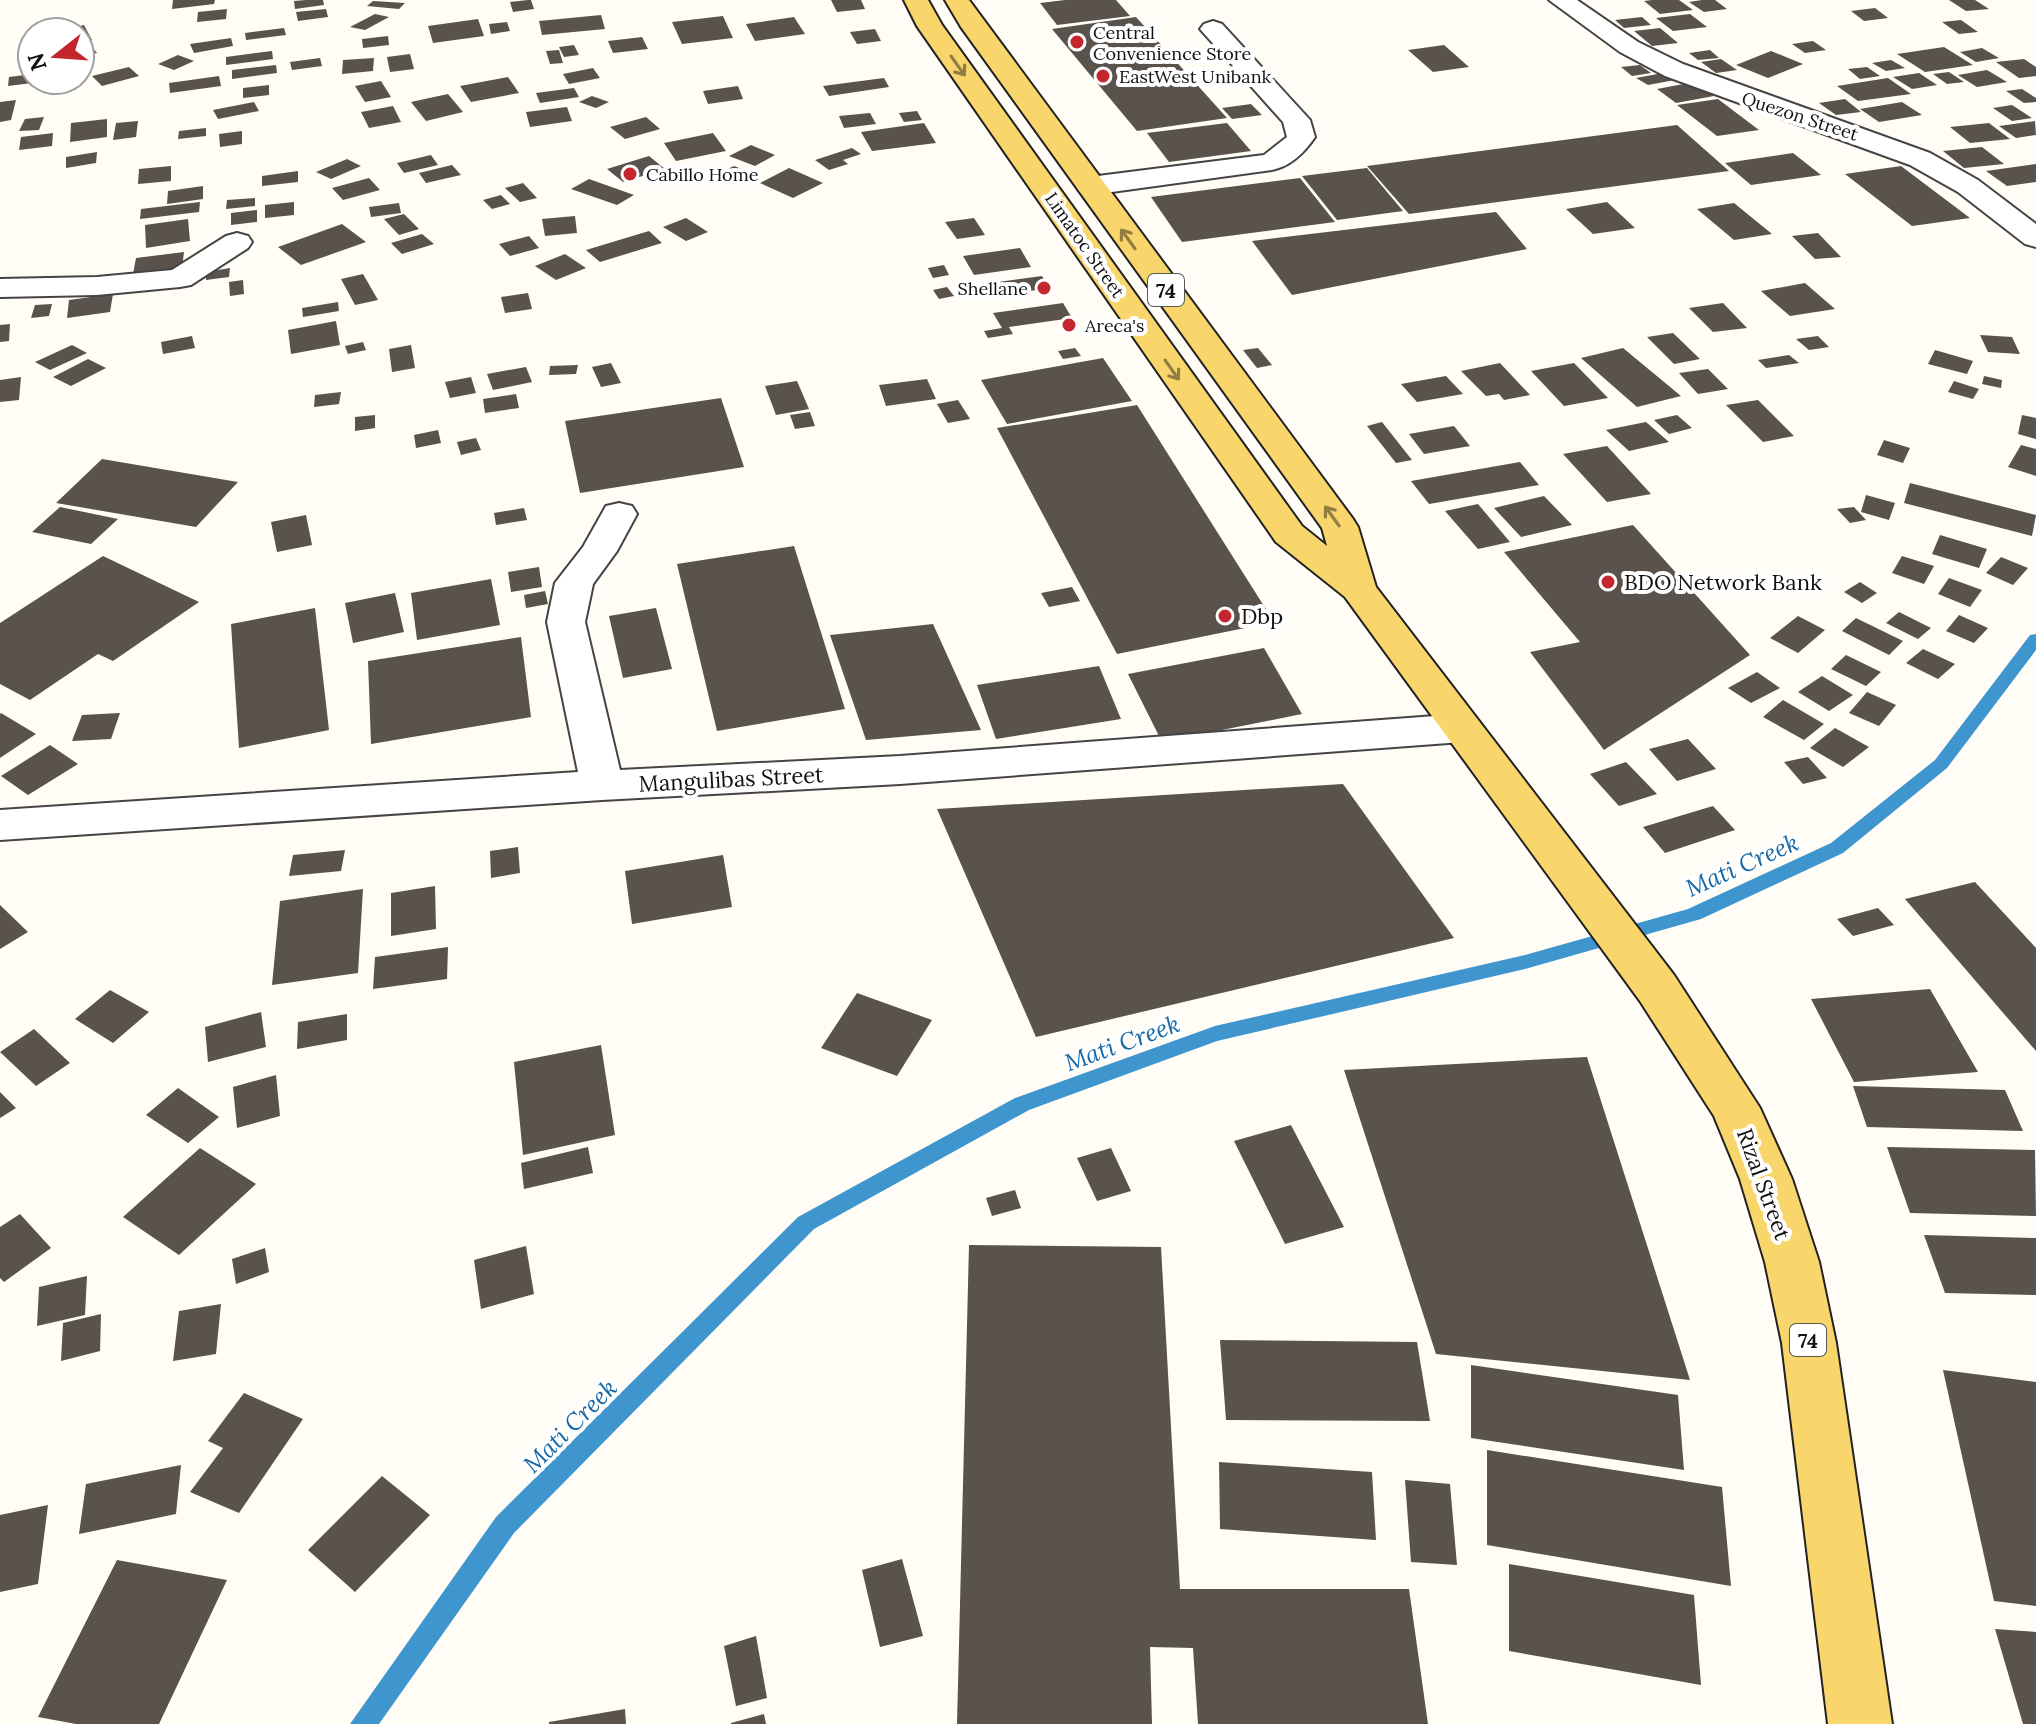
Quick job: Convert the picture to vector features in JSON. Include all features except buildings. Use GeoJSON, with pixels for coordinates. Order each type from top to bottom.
{"type":"FeatureCollection","features":[{"type":"Feature","properties":{"kind":"main road","name":"Limatoc Street"},"geometry":{"type":"LineString","coordinates":[[916,0],[930,26],[1289,534],[1358,589],[1462,728]]}},
{"type":"Feature","properties":{"kind":"main road","name":"Limatoc Street"},"geometry":{"type":"LineString","coordinates":[[957,0],[970,22],[1340,527],[1358,589]]}},
{"type":"Feature","properties":{"kind":"main road"},"geometry":{"type":"LineString","coordinates":[[1054,201],[1093,191]]}},
{"type":"Feature","properties":{"kind":"main road","name":"Rizal Street"},"geometry":{"type":"LineString","coordinates":[[1462,728],[1657,988],[1735,1108],[1766,1179],[1792,1262],[1809,1343],[1860,1724]]}},
{"type":"Feature","properties":{"kind":"street","name":"Quezon Street"},"geometry":{"type":"LineString","coordinates":[[1561,0],[1629,47],[1674,70],[1920,159],[1968,186],[2036,238]]}},
{"type":"Feature","properties":{"kind":"street"},"geometry":{"type":"LineString","coordinates":[[1093,191],[1272,162],[1293,148],[1301,137],[1296,120],[1213,29]]}},
{"type":"Feature","properties":{"kind":"street"},"geometry":{"type":"LineString","coordinates":[[0,288],[97,286],[180,278],[237,242]]}},
{"type":"Feature","properties":{"kind":"street"},"geometry":{"type":"LineString","coordinates":[[602,785],[566,622],[574,583],[599,551],[619,514]]}},
{"type":"Feature","properties":{"kind":"street","name":"Mangulibas Street"},"geometry":{"type":"LineString","coordinates":[[0,825],[602,785],[916,769],[1462,728]]}},
{"type":"Feature","properties":{"kind":"waterway","name":"Mati Creek"},"geometry":{"type":"LineString","coordinates":[[363,1724],[505,1525],[806,1223],[1022,1104],[1215,1034],[1525,962],[1694,914],[1837,848],[1941,764],[2036,639]]}},
{"type":"Feature","properties":{"kind":"place","name":"Central Convenience Store"},"geometry":{"type":"Point","coordinates":[1077,42]}},
{"type":"Feature","properties":{"kind":"place","name":"EastWest Unibank"},"geometry":{"type":"Point","coordinates":[1103,76]}},
{"type":"Feature","properties":{"kind":"place","name":"Cabillo Home"},"geometry":{"type":"Point","coordinates":[630,174]}},
{"type":"Feature","properties":{"kind":"place","name":"Shellane"},"geometry":{"type":"Point","coordinates":[1044,288]}},
{"type":"Feature","properties":{"kind":"place","name":"Areca's"},"geometry":{"type":"Point","coordinates":[1069,325]}},
{"type":"Feature","properties":{"kind":"place","name":"BDO Network Bank"},"geometry":{"type":"Point","coordinates":[1608,582]}},
{"type":"Feature","properties":{"kind":"place","name":"Dbp"},"geometry":{"type":"Point","coordinates":[1225,616]}}]}
